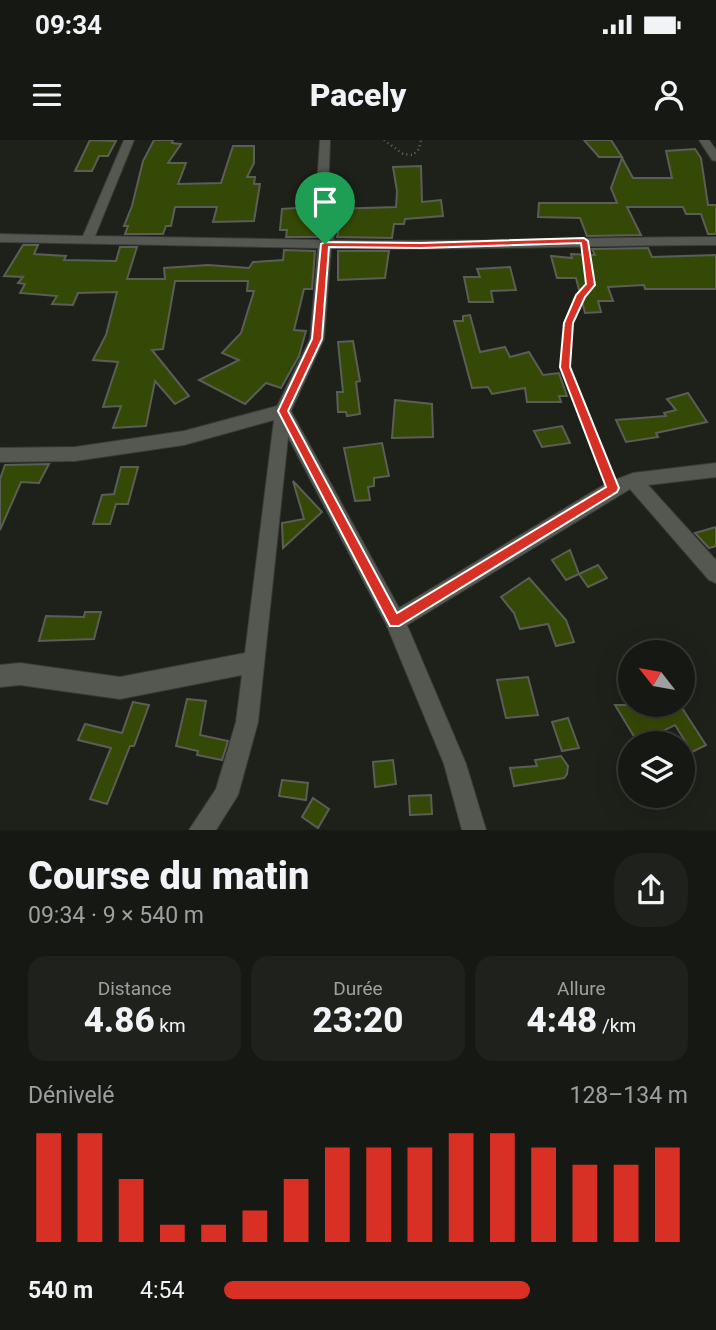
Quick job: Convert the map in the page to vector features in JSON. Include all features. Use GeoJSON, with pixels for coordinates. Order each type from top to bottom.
{"type":"FeatureCollection","features":[{"type":"Feature","properties":{"kind":"street"},"geometry":{"type":"LineString","coordinates":[[89,238],[129,140]]}},
{"type":"Feature","properties":{"kind":"street"},"geometry":{"type":"LineString","coordinates":[[201,830],[226,795],[247,722],[283,411],[317,339],[325,244],[330,230],[322,199],[325,140]]}},
{"type":"Feature","properties":{"kind":"street"},"geometry":{"type":"LineString","coordinates":[[704,140],[716,158]]}},
{"type":"Feature","properties":{"kind":"street"},"geometry":{"type":"LineString","coordinates":[[0,238],[434,245],[716,240]]}},
{"type":"Feature","properties":{"kind":"street"},"geometry":{"type":"LineString","coordinates":[[0,455],[75,454],[184,438],[283,411]]}},
{"type":"Feature","properties":{"kind":"street"},"geometry":{"type":"LineString","coordinates":[[283,411],[395,621],[454,764],[474,830]]}},
{"type":"Feature","properties":{"kind":"street"},"geometry":{"type":"LineString","coordinates":[[395,621],[613,488],[633,480],[716,470]]}},
{"type":"Feature","properties":{"kind":"street"},"geometry":{"type":"LineString","coordinates":[[633,480],[716,574]]}},
{"type":"Feature","properties":{"kind":"street"},"geometry":{"type":"LineString","coordinates":[[0,676],[20,674],[120,688],[254,662]]}},
{"type":"Feature","properties":{"kind":"path"},"geometry":{"type":"LineString","coordinates":[[384,140],[403,154],[413,155],[419,149],[421,140]]}},
{"type":"Feature","properties":{"kind":"path"},"geometry":{"type":"LineString","coordinates":[[584,241],[590,285],[581,295],[568,323],[565,367],[613,488]]}},
{"type":"Feature","properties":{"kind":"building"},"geometry":{"type":"Polygon","coordinates":[[[90,140],[116,141],[108,156],[99,156],[92,171],[75,171],[90,140]]]}},
{"type":"Feature","properties":{"kind":"building"},"geometry":{"type":"Polygon","coordinates":[[[154,140],[173,140],[172,143],[181,144],[168,163],[186,163],[178,184],[221,183],[233,146],[254,146],[254,163],[247,177],[255,177],[254,184],[260,184],[254,221],[213,222],[217,207],[175,207],[171,226],[166,226],[163,234],[125,234],[128,226],[124,226],[143,161],[154,140]]]}},
{"type":"Feature","properties":{"kind":"building"},"geometry":{"type":"Polygon","coordinates":[[[584,140],[611,140],[622,157],[599,157],[584,140]]]}},
{"type":"Feature","properties":{"kind":"building"},"geometry":{"type":"Polygon","coordinates":[[[695,149],[701,158],[708,205],[716,205],[716,234],[708,234],[701,214],[686,214],[683,207],[627,207],[641,235],[587,236],[580,218],[538,217],[539,203],[617,203],[611,188],[622,158],[633,178],[672,178],[666,151],[695,149]]]}},
{"type":"Feature","properties":{"kind":"building"},"geometry":{"type":"Polygon","coordinates":[[[421,166],[422,202],[441,200],[443,216],[405,219],[404,224],[394,224],[392,238],[337,237],[339,229],[333,209],[396,207],[397,191],[393,167],[421,166]]]}},
{"type":"Feature","properties":{"kind":"building"},"geometry":{"type":"Polygon","coordinates":[[[310,207],[310,210],[316,210],[321,230],[318,237],[286,237],[287,230],[280,230],[282,209],[310,207]]]}},
{"type":"Feature","properties":{"kind":"building"},"geometry":{"type":"Polygon","coordinates":[[[23,245],[38,245],[34,254],[66,256],[64,260],[116,261],[120,247],[137,247],[127,279],[165,279],[164,268],[208,265],[249,268],[253,262],[283,260],[284,250],[315,251],[312,289],[304,289],[294,330],[306,331],[299,356],[281,388],[266,383],[245,404],[199,380],[239,360],[222,353],[241,333],[254,291],[247,291],[248,281],[175,281],[163,349],[152,350],[189,396],[175,404],[155,381],[146,426],[113,428],[121,406],[103,407],[118,362],[93,360],[106,335],[117,292],[78,293],[73,305],[52,304],[57,296],[20,293],[25,284],[18,283],[23,277],[4,276],[23,245]]]}},
{"type":"Feature","properties":{"kind":"building"},"geometry":{"type":"Polygon","coordinates":[[[648,248],[652,257],[716,255],[716,289],[645,289],[644,285],[608,287],[613,301],[598,301],[601,312],[585,313],[576,278],[557,278],[551,256],[572,258],[571,254],[595,255],[592,249],[648,248]]]}},
{"type":"Feature","properties":{"kind":"building"},"geometry":{"type":"Polygon","coordinates":[[[338,251],[389,251],[385,278],[338,280],[338,251]]]}},
{"type":"Feature","properties":{"kind":"building"},"geometry":{"type":"Polygon","coordinates":[[[510,267],[516,290],[491,291],[493,302],[469,302],[464,277],[480,277],[477,269],[510,267]]]}},
{"type":"Feature","properties":{"kind":"building"},"geometry":{"type":"Polygon","coordinates":[[[470,315],[480,352],[505,347],[510,357],[529,352],[543,375],[559,373],[567,396],[559,396],[561,402],[527,402],[525,388],[492,394],[488,387],[472,388],[454,321],[463,321],[463,316],[470,315]]]}},
{"type":"Feature","properties":{"kind":"building"},"geometry":{"type":"Polygon","coordinates":[[[353,341],[360,381],[356,382],[360,414],[347,416],[346,412],[338,412],[337,392],[343,392],[338,342],[353,341]]]}},
{"type":"Feature","properties":{"kind":"building"},"geometry":{"type":"Polygon","coordinates":[[[688,393],[707,422],[656,433],[658,437],[626,442],[616,420],[666,416],[664,413],[676,410],[667,399],[688,393]]]}},
{"type":"Feature","properties":{"kind":"building"},"geometry":{"type":"Polygon","coordinates":[[[395,400],[432,404],[433,437],[392,438],[395,400]]]}},
{"type":"Feature","properties":{"kind":"building"},"geometry":{"type":"Polygon","coordinates":[[[562,426],[570,443],[542,447],[534,431],[562,426]]]}},
{"type":"Feature","properties":{"kind":"building"},"geometry":{"type":"Polygon","coordinates":[[[382,443],[389,476],[374,478],[374,486],[368,487],[370,500],[355,501],[344,448],[382,443]]]}},
{"type":"Feature","properties":{"kind":"building"},"geometry":{"type":"Polygon","coordinates":[[[49,464],[39,483],[21,482],[0,530],[0,479],[5,465],[49,464]]]}},
{"type":"Feature","properties":{"kind":"building"},"geometry":{"type":"Polygon","coordinates":[[[121,467],[138,467],[128,504],[116,504],[110,524],[93,524],[102,495],[114,494],[121,467]]]}},
{"type":"Feature","properties":{"kind":"building"},"geometry":{"type":"Polygon","coordinates":[[[293,481],[322,512],[283,548],[282,523],[304,519],[293,481]]]}},
{"type":"Feature","properties":{"kind":"building"},"geometry":{"type":"Polygon","coordinates":[[[716,527],[716,546],[709,548],[695,533],[716,527]]]}},
{"type":"Feature","properties":{"kind":"building"},"geometry":{"type":"Polygon","coordinates":[[[570,550],[579,574],[566,580],[552,560],[570,550]]]}},
{"type":"Feature","properties":{"kind":"building"},"geometry":{"type":"Polygon","coordinates":[[[598,565],[607,578],[588,587],[579,574],[598,565]]]}},
{"type":"Feature","properties":{"kind":"building"},"geometry":{"type":"Polygon","coordinates":[[[529,578],[566,620],[574,642],[556,646],[548,624],[520,629],[514,613],[501,597],[529,578]]]}},
{"type":"Feature","properties":{"kind":"building"},"geometry":{"type":"Polygon","coordinates":[[[85,612],[101,612],[94,639],[39,641],[46,616],[84,617],[85,612]]]}},
{"type":"Feature","properties":{"kind":"building"},"geometry":{"type":"Polygon","coordinates":[[[528,677],[538,715],[506,718],[497,680],[528,677]]]}},
{"type":"Feature","properties":{"kind":"building"},"geometry":{"type":"Polygon","coordinates":[[[187,699],[206,701],[200,735],[228,741],[222,760],[197,755],[198,751],[176,746],[187,699]]]}},
{"type":"Feature","properties":{"kind":"building"},"geometry":{"type":"Polygon","coordinates":[[[133,702],[149,705],[134,746],[130,746],[107,804],[90,799],[111,748],[78,740],[85,724],[122,733],[133,702]]]}},
{"type":"Feature","properties":{"kind":"building"},"geometry":{"type":"Polygon","coordinates":[[[568,718],[579,748],[562,751],[552,722],[568,718]]]}},
{"type":"Feature","properties":{"kind":"building"},"geometry":{"type":"Polygon","coordinates":[[[623,718],[688,718],[706,745],[695,750],[695,731],[679,731],[675,725],[663,731],[631,731],[623,718]]]}},
{"type":"Feature","properties":{"kind":"building"},"geometry":{"type":"Polygon","coordinates":[[[561,756],[568,766],[564,778],[514,786],[510,768],[537,766],[535,760],[561,756]]]}},
{"type":"Feature","properties":{"kind":"building"},"geometry":{"type":"Polygon","coordinates":[[[393,760],[396,784],[375,787],[373,762],[393,760]]]}},
{"type":"Feature","properties":{"kind":"building"},"geometry":{"type":"Polygon","coordinates":[[[282,780],[308,783],[306,800],[279,796],[282,780]]]}},
{"type":"Feature","properties":{"kind":"building"},"geometry":{"type":"Polygon","coordinates":[[[431,795],[432,814],[410,815],[409,796],[431,795]]]}},
{"type":"Feature","properties":{"kind":"building"},"geometry":{"type":"Polygon","coordinates":[[[313,798],[329,809],[318,828],[302,817],[313,798]]]}},
{"type":"Feature","properties":{"kind":"route"},"geometry":{"type":"LineString","coordinates":[[584,241],[591,274],[590,285],[581,295],[568,323],[565,367],[613,488],[395,621],[283,411],[317,339],[325,244],[421,246],[584,241]]}}]}
